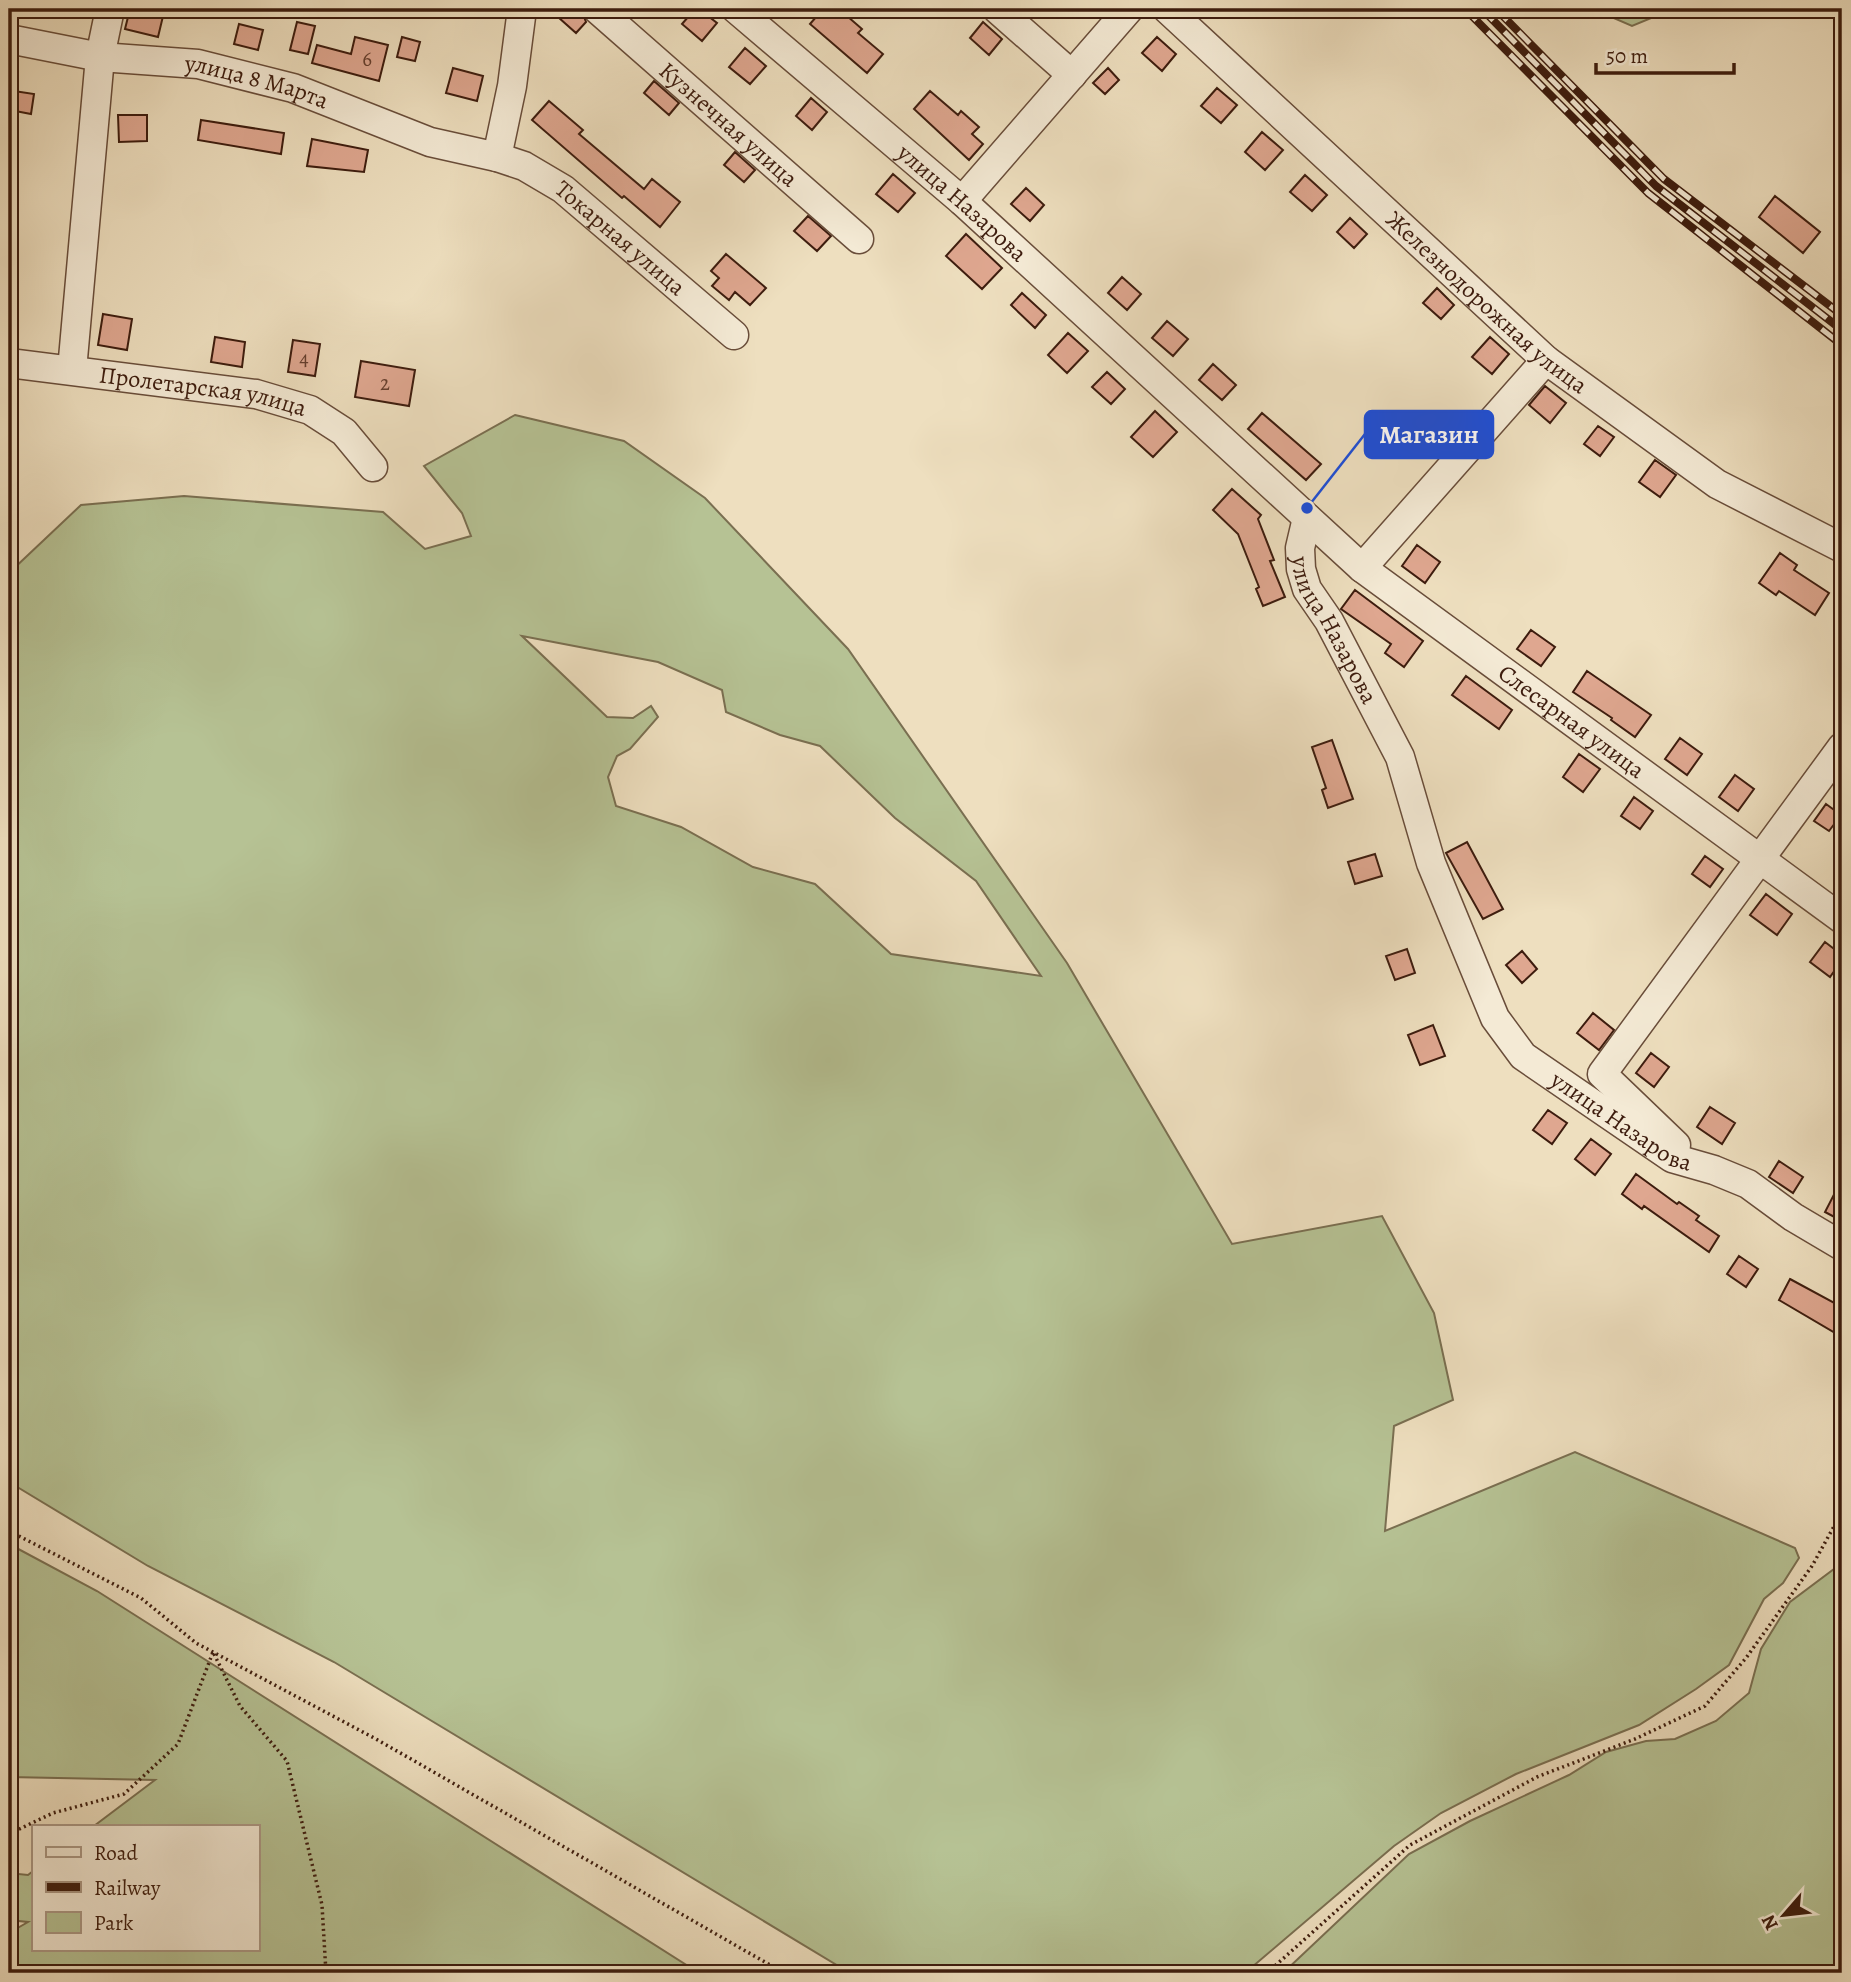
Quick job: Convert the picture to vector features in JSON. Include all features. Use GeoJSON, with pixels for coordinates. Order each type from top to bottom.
{"type":"FeatureCollection","features":[{"type":"Feature","properties":{"kind":"street"},"geometry":{"type":"LineString","coordinates":[[72,370],[100,57],[110,9]]}},
{"type":"Feature","properties":{"kind":"street"},"geometry":{"type":"LineString","coordinates":[[497,156],[512,86],[522,9]]}},
{"type":"Feature","properties":{"kind":"street","name":"Кузнечная улица"},"geometry":{"type":"LineString","coordinates":[[597,9],[859,239]]}},
{"type":"Feature","properties":{"kind":"street","name":"улица Назарова"},"geometry":{"type":"LineString","coordinates":[[736,9],[962,201],[1307,518],[1300,548],[1301,569],[1307,589],[1329,621],[1400,757],[1431,863],[1495,1018],[1523,1056],[1672,1158],[1748,1184],[1793,1217],[1842,1246]]}},
{"type":"Feature","properties":{"kind":"street"},"geometry":{"type":"LineString","coordinates":[[997,9],[1072,75]]}},
{"type":"Feature","properties":{"kind":"street"},"geometry":{"type":"LineString","coordinates":[[962,201],[1129,9]]}},
{"type":"Feature","properties":{"kind":"street","name":"Железнодорожная улица"},"geometry":{"type":"LineString","coordinates":[[1167,9],[1546,360],[1717,484],[1842,548]]}},
{"type":"Feature","properties":{"kind":"street","name":"улица 8 Марта"},"geometry":{"type":"LineString","coordinates":[[9,39],[100,57],[198,64],[293,88],[430,142],[497,156]]}},
{"type":"Feature","properties":{"kind":"street","name":"Токарная улица"},"geometry":{"type":"LineString","coordinates":[[497,156],[524,166],[564,189],[734,335]]}},
{"type":"Feature","properties":{"kind":"street"},"geometry":{"type":"LineString","coordinates":[[1362,568],[1546,360]]}},
{"type":"Feature","properties":{"kind":"street","name":"Пролетарская улица"},"geometry":{"type":"LineString","coordinates":[[9,363],[256,394],[310,410],[344,432],[373,467]]}},
{"type":"Feature","properties":{"kind":"street","name":"Слесарная улица"},"geometry":{"type":"LineString","coordinates":[[1307,518],[1362,568],[1842,919]]}},
{"type":"Feature","properties":{"kind":"street"},"geometry":{"type":"LineString","coordinates":[[1696,1165],[1602,1074],[1842,747]]}},
{"type":"Feature","properties":{"kind":"path"},"geometry":{"type":"LineString","coordinates":[[1267,1973],[1410,1844],[1537,1777],[1635,1739],[1705,1706],[1746,1658],[1812,1566],[1842,1512]]}},
{"type":"Feature","properties":{"kind":"path"},"geometry":{"type":"LineString","coordinates":[[9,1531],[141,1598],[196,1643],[376,1739],[784,1973]]}},
{"type":"Feature","properties":{"kind":"path"},"geometry":{"type":"LineString","coordinates":[[9,1834],[53,1813],[124,1794],[178,1744],[213,1652]]}},
{"type":"Feature","properties":{"kind":"path"},"geometry":{"type":"LineString","coordinates":[[213,1652],[240,1706],[287,1761],[323,1905],[326,1973]]}},
{"type":"Feature","properties":{"kind":"green space"},"geometry":{"type":"Polygon","coordinates":[[[1593,9],[1673,9],[1632,26],[1593,9]]]}},
{"type":"Feature","properties":{"kind":"green space"},"geometry":{"type":"Polygon","coordinates":[[[515,415],[624,441],[705,498],[848,649],[1067,963],[1232,1244],[1382,1216],[1434,1313],[1453,1400],[1394,1426],[1385,1531],[1575,1452],[1795,1548],[1799,1558],[1783,1583],[1764,1599],[1729,1665],[1639,1725],[1516,1774],[1441,1813],[1394,1846],[1245,1973],[850,1973],[334,1662],[148,1566],[9,1482],[9,573],[81,505],[184,496],[383,512],[425,549],[471,536],[462,513],[424,466],[515,415]],[[522,636],[607,717],[633,718],[651,706],[658,717],[630,749],[617,756],[608,777],[616,806],[681,827],[753,867],[815,884],[891,954],[1041,976],[976,881],[895,818],[820,746],[780,735],[726,712],[722,690],[658,662],[522,636]]]}},
{"type":"Feature","properties":{"kind":"green space"},"geometry":{"type":"Polygon","coordinates":[[[9,1544],[97,1591],[699,1973],[9,1973],[9,1933],[28,1922],[9,1920],[9,1873],[28,1875],[32,1872],[32,1951],[259,1951],[259,1825],[95,1825],[155,1780],[9,1777],[9,1544]]]}},
{"type":"Feature","properties":{"kind":"green space"},"geometry":{"type":"Polygon","coordinates":[[[1842,1563],[1842,1973],[1283,1973],[1409,1854],[1470,1821],[1569,1775],[1606,1752],[1646,1741],[1675,1739],[1716,1721],[1749,1693],[1761,1649],[1790,1602],[1842,1563]]]}},
{"type":"Feature","properties":{"kind":"building"},"geometry":{"type":"Polygon","coordinates":[[[130,9],[164,12],[158,37],[125,29],[130,9]]]}},
{"type":"Feature","properties":{"kind":"building"},"geometry":{"type":"Polygon","coordinates":[[[549,9],[581,9],[586,22],[576,33],[549,9]]]}},
{"type":"Feature","properties":{"kind":"building"},"geometry":{"type":"Polygon","coordinates":[[[695,9],[699,9],[717,23],[702,41],[682,24],[695,9]]]}},
{"type":"Feature","properties":{"kind":"building"},"geometry":{"type":"Polygon","coordinates":[[[823,9],[839,9],[862,29],[858,33],[883,54],[867,73],[810,24],[823,9]]]}},
{"type":"Feature","properties":{"kind":"building"},"geometry":{"type":"Polygon","coordinates":[[[297,22],[315,26],[308,54],[290,50],[297,22]]]}},
{"type":"Feature","properties":{"kind":"building"},"geometry":{"type":"Polygon","coordinates":[[[983,22],[1002,39],[989,55],[970,38],[983,22]]]}},
{"type":"Feature","properties":{"kind":"building"},"geometry":{"type":"Polygon","coordinates":[[[239,24],[263,30],[258,50],[234,44],[239,24]]]}},
{"type":"Feature","properties":{"kind":"building"},"geometry":{"type":"Polygon","coordinates":[[[355,37],[388,45],[379,81],[312,63],[317,45],[351,54],[355,37]]]}},
{"type":"Feature","properties":{"kind":"building"},"geometry":{"type":"Polygon","coordinates":[[[402,37],[420,42],[415,61],[397,57],[402,37]]]}},
{"type":"Feature","properties":{"kind":"building"},"geometry":{"type":"Polygon","coordinates":[[[1157,37],[1176,54],[1162,71],[1142,53],[1157,37]]]}},
{"type":"Feature","properties":{"kind":"building"},"geometry":{"type":"Polygon","coordinates":[[[745,48],[766,66],[750,84],[729,67],[745,48]]]}},
{"type":"Feature","properties":{"kind":"building"},"geometry":{"type":"Polygon","coordinates":[[[453,68],[483,76],[477,101],[446,93],[453,68]]]}},
{"type":"Feature","properties":{"kind":"building"},"geometry":{"type":"Polygon","coordinates":[[[1108,68],[1119,80],[1105,94],[1093,83],[1108,68]]]}},
{"type":"Feature","properties":{"kind":"building"},"geometry":{"type":"Polygon","coordinates":[[[654,81],[679,103],[669,115],[644,93],[654,81]]]}},
{"type":"Feature","properties":{"kind":"building"},"geometry":{"type":"Polygon","coordinates":[[[1217,88],[1237,105],[1221,123],[1201,106],[1217,88]]]}},
{"type":"Feature","properties":{"kind":"building"},"geometry":{"type":"Polygon","coordinates":[[[14,91],[34,94],[31,114],[10,110],[14,91]]]}},
{"type":"Feature","properties":{"kind":"building"},"geometry":{"type":"Polygon","coordinates":[[[930,91],[958,115],[961,111],[979,127],[972,134],[983,144],[969,160],[914,109],[930,91]]]}},
{"type":"Feature","properties":{"kind":"building"},"geometry":{"type":"Polygon","coordinates":[[[811,98],[827,112],[812,130],[796,116],[811,98]]]}},
{"type":"Feature","properties":{"kind":"building"},"geometry":{"type":"Polygon","coordinates":[[[549,101],[583,130],[579,134],[644,189],[652,179],[680,202],[660,227],[624,196],[622,198],[532,120],[549,101]]]}},
{"type":"Feature","properties":{"kind":"building"},"geometry":{"type":"Polygon","coordinates":[[[118,115],[147,115],[147,141],[119,142],[118,115]]]}},
{"type":"Feature","properties":{"kind":"building"},"geometry":{"type":"Polygon","coordinates":[[[201,120],[284,133],[281,154],[198,140],[201,120]]]}},
{"type":"Feature","properties":{"kind":"building"},"geometry":{"type":"Polygon","coordinates":[[[1262,132],[1283,150],[1265,170],[1245,152],[1262,132]]]}},
{"type":"Feature","properties":{"kind":"building"},"geometry":{"type":"Polygon","coordinates":[[[312,139],[368,150],[364,172],[307,166],[312,139]]]}},
{"type":"Feature","properties":{"kind":"building"},"geometry":{"type":"Polygon","coordinates":[[[735,152],[755,170],[744,182],[724,165],[735,152]]]}},
{"type":"Feature","properties":{"kind":"building"},"geometry":{"type":"Polygon","coordinates":[[[893,174],[915,193],[898,212],[876,194],[893,174]]]}},
{"type":"Feature","properties":{"kind":"building"},"geometry":{"type":"Polygon","coordinates":[[[1305,175],[1327,195],[1312,211],[1290,192],[1305,175]]]}},
{"type":"Feature","properties":{"kind":"building"},"geometry":{"type":"Polygon","coordinates":[[[1026,188],[1044,205],[1030,221],[1011,204],[1026,188]]]}},
{"type":"Feature","properties":{"kind":"building"},"geometry":{"type":"Polygon","coordinates":[[[1775,196],[1820,232],[1803,253],[1759,217],[1775,196]]]}},
{"type":"Feature","properties":{"kind":"building"},"geometry":{"type":"Polygon","coordinates":[[[808,216],[831,236],[817,251],[794,231],[808,216]]]}},
{"type":"Feature","properties":{"kind":"building"},"geometry":{"type":"Polygon","coordinates":[[[1350,218],[1367,234],[1354,248],[1337,232],[1350,218]]]}},
{"type":"Feature","properties":{"kind":"building"},"geometry":{"type":"Polygon","coordinates":[[[966,234],[1002,268],[982,289],[946,256],[966,234]]]}},
{"type":"Feature","properties":{"kind":"building"},"geometry":{"type":"Polygon","coordinates":[[[726,254],[766,288],[750,305],[735,292],[729,300],[712,286],[719,278],[711,271],[726,254]]]}},
{"type":"Feature","properties":{"kind":"building"},"geometry":{"type":"Polygon","coordinates":[[[1122,277],[1141,294],[1127,310],[1108,293],[1122,277]]]}},
{"type":"Feature","properties":{"kind":"building"},"geometry":{"type":"Polygon","coordinates":[[[1437,288],[1454,305],[1441,319],[1423,303],[1437,288]]]}},
{"type":"Feature","properties":{"kind":"building"},"geometry":{"type":"Polygon","coordinates":[[[1022,293],[1046,315],[1035,328],[1011,305],[1022,293]]]}},
{"type":"Feature","properties":{"kind":"building"},"geometry":{"type":"Polygon","coordinates":[[[103,314],[132,319],[127,350],[98,345],[103,314]]]}},
{"type":"Feature","properties":{"kind":"building"},"geometry":{"type":"Polygon","coordinates":[[[1167,321],[1188,339],[1173,356],[1152,338],[1167,321]]]}},
{"type":"Feature","properties":{"kind":"building"},"geometry":{"type":"Polygon","coordinates":[[[1068,333],[1088,351],[1067,373],[1048,355],[1068,333]]]}},
{"type":"Feature","properties":{"kind":"building"},"geometry":{"type":"Polygon","coordinates":[[[215,337],[245,342],[242,367],[211,362],[215,337]]]}},
{"type":"Feature","properties":{"kind":"building"},"geometry":{"type":"Polygon","coordinates":[[[1490,337],[1509,354],[1492,374],[1472,357],[1490,337]]]}},
{"type":"Feature","properties":{"kind":"building"},"geometry":{"type":"Polygon","coordinates":[[[293,340],[320,344],[315,376],[288,372],[293,340]]]}},
{"type":"Feature","properties":{"kind":"building"},"geometry":{"type":"Polygon","coordinates":[[[361,361],[415,370],[409,406],[355,397],[361,361]]]}},
{"type":"Feature","properties":{"kind":"building"},"geometry":{"type":"Polygon","coordinates":[[[1213,364],[1236,385],[1222,400],[1199,380],[1213,364]]]}},
{"type":"Feature","properties":{"kind":"building"},"geometry":{"type":"Polygon","coordinates":[[[1107,372],[1125,389],[1111,404],[1092,387],[1107,372]]]}},
{"type":"Feature","properties":{"kind":"building"},"geometry":{"type":"Polygon","coordinates":[[[1545,386],[1566,403],[1550,423],[1529,405],[1545,386]]]}},
{"type":"Feature","properties":{"kind":"building"},"geometry":{"type":"Polygon","coordinates":[[[1155,411],[1177,432],[1153,457],[1131,437],[1155,411]]]}},
{"type":"Feature","properties":{"kind":"building"},"geometry":{"type":"Polygon","coordinates":[[[1262,413],[1321,464],[1306,480],[1248,429],[1262,413]]]}},
{"type":"Feature","properties":{"kind":"building"},"geometry":{"type":"Polygon","coordinates":[[[1598,426],[1614,437],[1600,456],[1584,444],[1598,426]]]}},
{"type":"Feature","properties":{"kind":"building"},"geometry":{"type":"Polygon","coordinates":[[[1655,460],[1676,475],[1660,497],[1639,482],[1655,460]]]}},
{"type":"Feature","properties":{"kind":"building"},"geometry":{"type":"Polygon","coordinates":[[[1232,489],[1261,515],[1258,519],[1274,560],[1270,561],[1285,597],[1263,606],[1256,589],[1259,587],[1238,534],[1213,510],[1232,489]]]}},
{"type":"Feature","properties":{"kind":"building"},"geometry":{"type":"Polygon","coordinates":[[[1417,545],[1440,562],[1425,583],[1402,566],[1417,545]]]}},
{"type":"Feature","properties":{"kind":"building"},"geometry":{"type":"Polygon","coordinates":[[[1780,553],[1797,565],[1794,570],[1829,593],[1815,615],[1779,591],[1776,595],[1759,583],[1780,553]]]}},
{"type":"Feature","properties":{"kind":"building"},"geometry":{"type":"Polygon","coordinates":[[[1355,590],[1423,641],[1404,667],[1385,653],[1391,644],[1341,609],[1355,590]]]}},
{"type":"Feature","properties":{"kind":"building"},"geometry":{"type":"Polygon","coordinates":[[[1531,630],[1555,647],[1541,666],[1517,649],[1531,630]]]}},
{"type":"Feature","properties":{"kind":"building"},"geometry":{"type":"Polygon","coordinates":[[[1587,671],[1651,715],[1635,737],[1573,692],[1587,671]]]}},
{"type":"Feature","properties":{"kind":"building"},"geometry":{"type":"Polygon","coordinates":[[[1466,676],[1512,710],[1499,729],[1452,695],[1466,676]]]}},
{"type":"Feature","properties":{"kind":"building"},"geometry":{"type":"Polygon","coordinates":[[[1680,738],[1702,754],[1687,775],[1665,759],[1680,738]]]}},
{"type":"Feature","properties":{"kind":"building"},"geometry":{"type":"Polygon","coordinates":[[[1332,740],[1353,799],[1328,808],[1322,790],[1326,788],[1312,747],[1332,740]]]}},
{"type":"Feature","properties":{"kind":"building"},"geometry":{"type":"Polygon","coordinates":[[[1579,754],[1600,769],[1583,792],[1563,777],[1579,754]]]}},
{"type":"Feature","properties":{"kind":"building"},"geometry":{"type":"Polygon","coordinates":[[[1735,775],[1754,789],[1738,811],[1719,797],[1735,775]]]}},
{"type":"Feature","properties":{"kind":"building"},"geometry":{"type":"Polygon","coordinates":[[[1634,797],[1653,811],[1640,829],[1621,816],[1634,797]]]}},
{"type":"Feature","properties":{"kind":"building"},"geometry":{"type":"Polygon","coordinates":[[[1826,804],[1841,815],[1829,831],[1814,821],[1826,804]]]}},
{"type":"Feature","properties":{"kind":"building"},"geometry":{"type":"Polygon","coordinates":[[[1467,842],[1503,909],[1483,919],[1446,853],[1467,842]]]}},
{"type":"Feature","properties":{"kind":"building"},"geometry":{"type":"Polygon","coordinates":[[[1375,854],[1382,876],[1355,884],[1348,862],[1375,854]]]}},
{"type":"Feature","properties":{"kind":"building"},"geometry":{"type":"Polygon","coordinates":[[[1705,856],[1723,869],[1710,887],[1692,874],[1705,856]]]}},
{"type":"Feature","properties":{"kind":"building"},"geometry":{"type":"Polygon","coordinates":[[[1766,894],[1792,914],[1777,935],[1750,915],[1766,894]]]}},
{"type":"Feature","properties":{"kind":"building"},"geometry":{"type":"Polygon","coordinates":[[[1825,942],[1842,955],[1842,960],[1830,977],[1810,962],[1825,942]]]}},
{"type":"Feature","properties":{"kind":"building"},"geometry":{"type":"Polygon","coordinates":[[[1407,949],[1415,973],[1395,980],[1386,956],[1407,949]]]}},
{"type":"Feature","properties":{"kind":"building"},"geometry":{"type":"Polygon","coordinates":[[[1522,951],[1537,969],[1522,983],[1506,965],[1522,951]]]}},
{"type":"Feature","properties":{"kind":"building"},"geometry":{"type":"Polygon","coordinates":[[[1593,1013],[1614,1030],[1599,1050],[1577,1033],[1593,1013]]]}},
{"type":"Feature","properties":{"kind":"building"},"geometry":{"type":"Polygon","coordinates":[[[1433,1025],[1445,1056],[1420,1065],[1408,1035],[1433,1025]]]}},
{"type":"Feature","properties":{"kind":"building"},"geometry":{"type":"Polygon","coordinates":[[[1651,1053],[1669,1067],[1654,1087],[1636,1073],[1651,1053]]]}},
{"type":"Feature","properties":{"kind":"building"},"geometry":{"type":"Polygon","coordinates":[[[1710,1107],[1735,1123],[1722,1144],[1697,1127],[1710,1107]]]}},
{"type":"Feature","properties":{"kind":"building"},"geometry":{"type":"Polygon","coordinates":[[[1548,1110],[1567,1123],[1552,1144],[1533,1130],[1548,1110]]]}},
{"type":"Feature","properties":{"kind":"building"},"geometry":{"type":"Polygon","coordinates":[[[1591,1139],[1611,1154],[1595,1175],[1575,1159],[1591,1139]]]}},
{"type":"Feature","properties":{"kind":"building"},"geometry":{"type":"Polygon","coordinates":[[[1779,1161],[1803,1177],[1793,1193],[1769,1177],[1779,1161]]]}},
{"type":"Feature","properties":{"kind":"building"},"geometry":{"type":"Polygon","coordinates":[[[1636,1174],[1677,1204],[1679,1202],[1699,1216],[1696,1220],[1719,1236],[1709,1252],[1644,1206],[1642,1209],[1622,1194],[1636,1174]]]}},
{"type":"Feature","properties":{"kind":"building"},"geometry":{"type":"Polygon","coordinates":[[[1842,1179],[1842,1221],[1825,1212],[1842,1179]]]}},
{"type":"Feature","properties":{"kind":"building"},"geometry":{"type":"Polygon","coordinates":[[[1739,1256],[1758,1269],[1746,1287],[1727,1274],[1739,1256]]]}},
{"type":"Feature","properties":{"kind":"building"},"geometry":{"type":"Polygon","coordinates":[[[1790,1279],[1842,1307],[1842,1324],[1837,1334],[1779,1300],[1790,1279]]]}},
{"type":"Feature","properties":{"kind":"railway"},"geometry":{"type":"LineString","coordinates":[[1465,9],[1648,193],[1842,345]]}},
{"type":"Feature","properties":{"kind":"railway"},"geometry":{"type":"LineString","coordinates":[[1482,9],[1656,186],[1842,330]]}},
{"type":"Feature","properties":{"kind":"railway"},"geometry":{"type":"LineString","coordinates":[[1496,9],[1664,179],[1842,315]]}},
{"type":"Feature","properties":{"kind":"place","name":"Магазин"},"geometry":{"type":"Point","coordinates":[1307,508]}}]}
